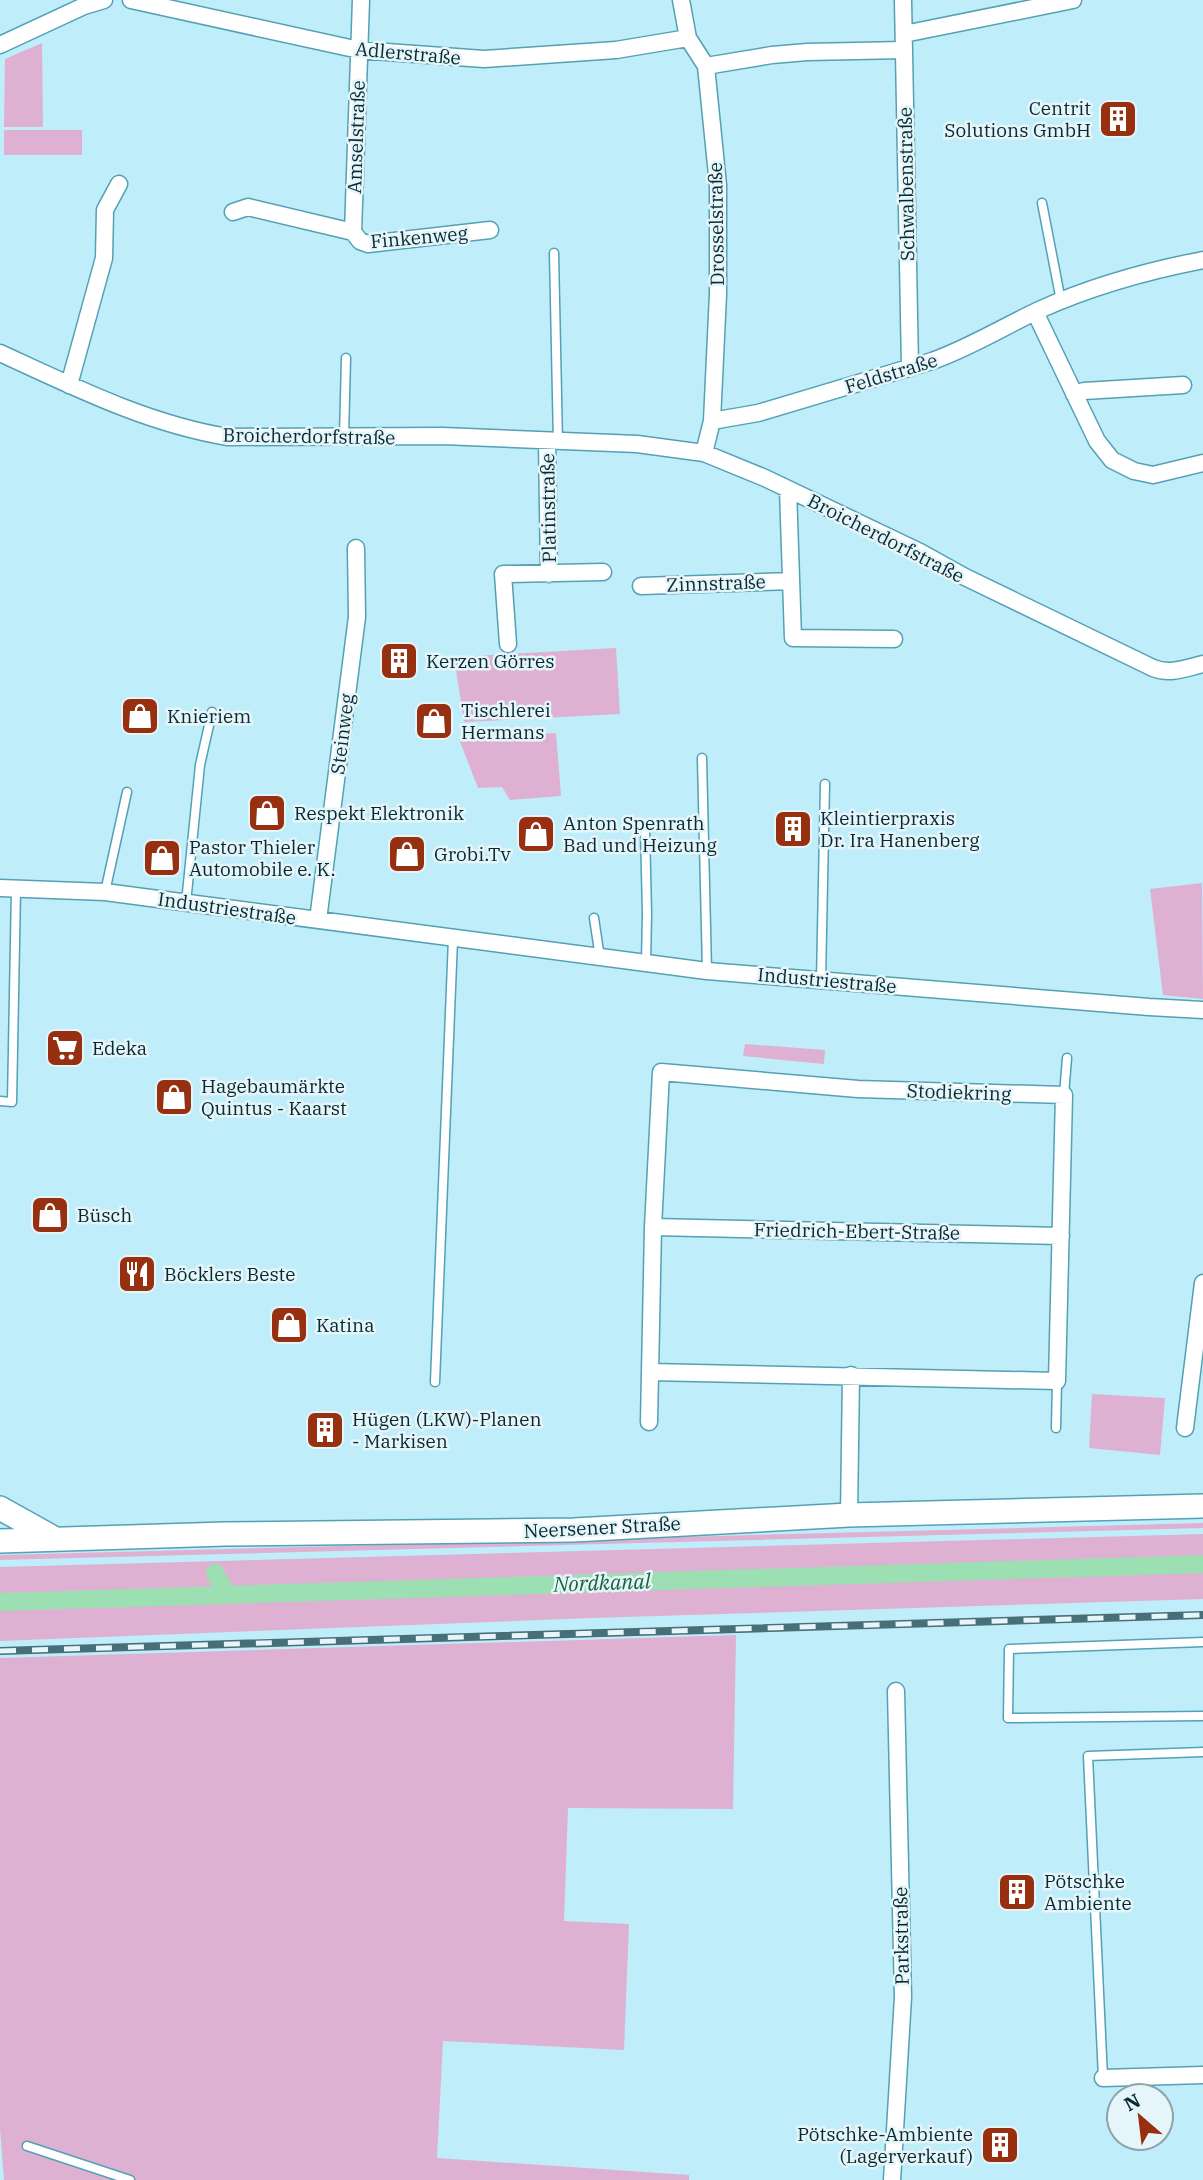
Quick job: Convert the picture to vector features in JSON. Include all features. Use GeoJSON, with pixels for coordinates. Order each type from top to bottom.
{"type":"FeatureCollection","features":[{"type":"Feature","properties":{"kind":"main road","name":"Neersener Straße"},"geometry":{"type":"LineString","coordinates":[[0,1541],[561,1530],[849,1515],[1203,1506]]}},
{"type":"Feature","properties":{"kind":"main road"},"geometry":{"type":"LineString","coordinates":[[0,1508],[54,1539]]}},
{"type":"Feature","properties":{"kind":"street"},"geometry":{"type":"LineString","coordinates":[[0,45],[84,3],[104,0]]}},
{"type":"Feature","properties":{"kind":"street","name":"Adlerstraße"},"geometry":{"type":"LineString","coordinates":[[131,0],[359,50],[484,59],[617,50],[688,38]]}},
{"type":"Feature","properties":{"kind":"street","name":"Amselstraße"},"geometry":{"type":"LineString","coordinates":[[353,232],[361,0]]}},
{"type":"Feature","properties":{"kind":"street","name":"Drosselstraße"},"geometry":{"type":"LineString","coordinates":[[681,0],[688,38],[706,66],[718,185],[718,294],[712,421],[704,453]]}},
{"type":"Feature","properties":{"kind":"street","name":"Schwalbenstraße"},"geometry":{"type":"LineString","coordinates":[[903,0],[910,367]]}},
{"type":"Feature","properties":{"kind":"street"},"geometry":{"type":"LineString","coordinates":[[706,66],[772,55],[904,42],[1073,0]]}},
{"type":"Feature","properties":{"kind":"street"},"geometry":{"type":"LineString","coordinates":[[69,385],[104,258],[105,211],[119,184]]}},
{"type":"Feature","properties":{"kind":"street","name":"Finkenweg"},"geometry":{"type":"LineString","coordinates":[[233,212],[248,206],[353,232],[360,241],[368,244],[490,230]]}},
{"type":"Feature","properties":{"kind":"street","name":"Feldstraße"},"geometry":{"type":"LineString","coordinates":[[712,421],[758,413],[910,367],[958,351],[1035,312],[1111,281],[1203,260]]}},
{"type":"Feature","properties":{"kind":"street"},"geometry":{"type":"LineString","coordinates":[[1035,312],[1097,441],[1117,463],[1134,471],[1153,475],[1203,463]]}},
{"type":"Feature","properties":{"kind":"street","name":"Broicherdorfstraße"},"geometry":{"type":"LineString","coordinates":[[0,353],[126,409],[206,433],[248,439],[443,436],[637,444],[704,453],[788,489],[920,552],[965,577],[1153,668],[1176,671],[1203,664]]}},
{"type":"Feature","properties":{"kind":"street"},"geometry":{"type":"LineString","coordinates":[[1074,394],[1084,391],[1183,385]]}},
{"type":"Feature","properties":{"kind":"street","name":"Platinstraße"},"geometry":{"type":"LineString","coordinates":[[549,574],[553,442]]}},
{"type":"Feature","properties":{"kind":"street","name":"Zinnstraße"},"geometry":{"type":"LineString","coordinates":[[788,489],[794,605],[793,638],[894,639]]}},
{"type":"Feature","properties":{"kind":"street","name":"Steinweg"},"geometry":{"type":"LineString","coordinates":[[318,920],[356,617],[356,548]]}},
{"type":"Feature","properties":{"kind":"street","name":"Platinstraße"},"geometry":{"type":"LineString","coordinates":[[508,643],[503,574],[603,572]]}},
{"type":"Feature","properties":{"kind":"street","name":"Zinnstraße"},"geometry":{"type":"LineString","coordinates":[[641,586],[791,581]]}},
{"type":"Feature","properties":{"kind":"street","name":"Industriestraße"},"geometry":{"type":"LineString","coordinates":[[8,889],[105,892],[706,971],[1203,1010]]}},
{"type":"Feature","properties":{"kind":"street","name":"Stodiekring"},"geometry":{"type":"LineString","coordinates":[[649,1422],[653,1227],[661,1072],[858,1089],[1064,1095]]}},
{"type":"Feature","properties":{"kind":"street"},"geometry":{"type":"LineString","coordinates":[[650,1372],[1057,1381],[1064,1095]]}},
{"type":"Feature","properties":{"kind":"street","name":"Friedrich-Ebert-Straße"},"geometry":{"type":"LineString","coordinates":[[653,1227],[1061,1236]]}},
{"type":"Feature","properties":{"kind":"street"},"geometry":{"type":"LineString","coordinates":[[1185,1428],[1198,1359],[1203,1283]]}},
{"type":"Feature","properties":{"kind":"street"},"geometry":{"type":"LineString","coordinates":[[849,1515],[851,1375]]}},
{"type":"Feature","properties":{"kind":"street","name":"Parkstraße"},"geometry":{"type":"LineString","coordinates":[[892,2180],[903,1997],[896,1691]]}},
{"type":"Feature","properties":{"kind":"street"},"geometry":{"type":"LineString","coordinates":[[1103,2078],[1203,2075]]}},
{"type":"Feature","properties":{"kind":"lane"},"geometry":{"type":"LineString","coordinates":[[1042,203],[1060,301]]}},
{"type":"Feature","properties":{"kind":"lane"},"geometry":{"type":"LineString","coordinates":[[553,442],[554,253]]}},
{"type":"Feature","properties":{"kind":"lane"},"geometry":{"type":"LineString","coordinates":[[344,437],[346,358]]}},
{"type":"Feature","properties":{"kind":"lane"},"geometry":{"type":"LineString","coordinates":[[186,903],[200,765],[212,712]]}},
{"type":"Feature","properties":{"kind":"lane"},"geometry":{"type":"LineString","coordinates":[[702,758],[706,971]]}},
{"type":"Feature","properties":{"kind":"lane"},"geometry":{"type":"LineString","coordinates":[[821,980],[825,784]]}},
{"type":"Feature","properties":{"kind":"lane"},"geometry":{"type":"LineString","coordinates":[[105,892],[127,792]]}},
{"type":"Feature","properties":{"kind":"lane"},"geometry":{"type":"LineString","coordinates":[[645,828],[648,914],[646,964]]}},
{"type":"Feature","properties":{"kind":"lane"},"geometry":{"type":"LineString","coordinates":[[0,1101],[12,1102],[8,889]]}},
{"type":"Feature","properties":{"kind":"lane"},"geometry":{"type":"LineString","coordinates":[[594,918],[600,958]]}},
{"type":"Feature","properties":{"kind":"lane"},"geometry":{"type":"LineString","coordinates":[[435,1382],[453,939]]}},
{"type":"Feature","properties":{"kind":"lane"},"geometry":{"type":"LineString","coordinates":[[1064,1095],[1067,1058]]}},
{"type":"Feature","properties":{"kind":"lane"},"geometry":{"type":"LineString","coordinates":[[1056,1428],[1057,1381]]}},
{"type":"Feature","properties":{"kind":"lane"},"geometry":{"type":"LineString","coordinates":[[1203,1643],[1009,1649],[1008,1718],[1203,1716]]}},
{"type":"Feature","properties":{"kind":"lane"},"geometry":{"type":"LineString","coordinates":[[1103,2078],[1088,1756],[1203,1752]]}},
{"type":"Feature","properties":{"kind":"lane"},"geometry":{"type":"LineString","coordinates":[[27,2146],[130,2180]]}},
{"type":"Feature","properties":{"kind":"shaded area"},"geometry":{"type":"Polygon","coordinates":[[[42,43],[43,127],[4,127],[5,59],[42,43]]]}},
{"type":"Feature","properties":{"kind":"shaded area"},"geometry":{"type":"Polygon","coordinates":[[[4,130],[82,130],[82,155],[4,155],[4,130]]]}},
{"type":"Feature","properties":{"kind":"shaded area"},"geometry":{"type":"Polygon","coordinates":[[[616,648],[620,714],[464,722],[454,657],[616,648]]]}},
{"type":"Feature","properties":{"kind":"shaded area"},"geometry":{"type":"Polygon","coordinates":[[[556,733],[561,796],[510,800],[502,787],[478,788],[459,739],[556,733]]]}},
{"type":"Feature","properties":{"kind":"shaded area"},"geometry":{"type":"Polygon","coordinates":[[[1202,883],[1203,999],[1163,995],[1150,889],[1202,883]]]}},
{"type":"Feature","properties":{"kind":"shaded area"},"geometry":{"type":"Polygon","coordinates":[[[745,1044],[825,1050],[824,1064],[743,1056],[745,1044]]]}},
{"type":"Feature","properties":{"kind":"shaded area"},"geometry":{"type":"Polygon","coordinates":[[[1092,1394],[1165,1398],[1160,1455],[1089,1448],[1092,1394]]]}},
{"type":"Feature","properties":{"kind":"shaded area"},"geometry":{"type":"Polygon","coordinates":[[[1203,1523],[1203,1528],[0,1560],[0,1555],[1203,1523]]]}},
{"type":"Feature","properties":{"kind":"shaded area"},"geometry":{"type":"Polygon","coordinates":[[[1203,1534],[1203,1599],[591,1618],[0,1641],[0,1567],[1203,1534]]]}},
{"type":"Feature","properties":{"kind":"shaded area"},"geometry":{"type":"Polygon","coordinates":[[[736,1635],[733,1809],[568,1808],[564,1921],[629,1924],[624,2050],[443,2041],[437,2158],[689,2175],[689,2180],[4,2180],[0,2128],[0,1658],[736,1635]]]}},
{"type":"Feature","properties":{"kind":"waterway","name":"Nordkanal"},"geometry":{"type":"LineString","coordinates":[[0,1602],[1203,1564]]}},
{"type":"Feature","properties":{"kind":"waterway"},"geometry":{"type":"LineString","coordinates":[[215,1573],[228,1595]]}},
{"type":"Feature","properties":{"kind":"railway"},"geometry":{"type":"LineString","coordinates":[[0,1651],[1203,1615]]}},
{"type":"Feature","properties":{"kind":"place","name":"Centrit Solutions GmbH"},"geometry":{"type":"Point","coordinates":[1118,119]}},
{"type":"Feature","properties":{"kind":"place","name":"Kerzen Görres"},"geometry":{"type":"Point","coordinates":[399,661]}},
{"type":"Feature","properties":{"kind":"place","name":"Knieriem"},"geometry":{"type":"Point","coordinates":[140,716]}},
{"type":"Feature","properties":{"kind":"place","name":"Tischlerei Hermans"},"geometry":{"type":"Point","coordinates":[434,721]}},
{"type":"Feature","properties":{"kind":"place","name":"Respekt Elektronik"},"geometry":{"type":"Point","coordinates":[267,813]}},
{"type":"Feature","properties":{"kind":"place","name":"Kleintierpraxis Dr. Ira Hanenberg"},"geometry":{"type":"Point","coordinates":[793,829]}},
{"type":"Feature","properties":{"kind":"place","name":"Anton Spenrath Bad und Heizung"},"geometry":{"type":"Point","coordinates":[536,834]}},
{"type":"Feature","properties":{"kind":"place","name":"Grobi.Tv"},"geometry":{"type":"Point","coordinates":[407,854]}},
{"type":"Feature","properties":{"kind":"place","name":"Pastor Thieler Automobile e. K."},"geometry":{"type":"Point","coordinates":[162,858]}},
{"type":"Feature","properties":{"kind":"place","name":"Edeka"},"geometry":{"type":"Point","coordinates":[65,1048]}},
{"type":"Feature","properties":{"kind":"place","name":"Hagebaumärkte Quintus - Kaarst"},"geometry":{"type":"Point","coordinates":[174,1097]}},
{"type":"Feature","properties":{"kind":"place","name":"Büsch"},"geometry":{"type":"Point","coordinates":[50,1215]}},
{"type":"Feature","properties":{"kind":"place","name":"Böcklers Beste"},"geometry":{"type":"Point","coordinates":[137,1274]}},
{"type":"Feature","properties":{"kind":"place","name":"Katina"},"geometry":{"type":"Point","coordinates":[289,1325]}},
{"type":"Feature","properties":{"kind":"place","name":"Hügen (LKW)-Planen - Markisen"},"geometry":{"type":"Point","coordinates":[325,1430]}},
{"type":"Feature","properties":{"kind":"place","name":"Pötschke Ambiente"},"geometry":{"type":"Point","coordinates":[1017,1892]}},
{"type":"Feature","properties":{"kind":"place","name":"Pötschke-Ambiente (Lagerverkauf)"},"geometry":{"type":"Point","coordinates":[1000,2145]}}]}
